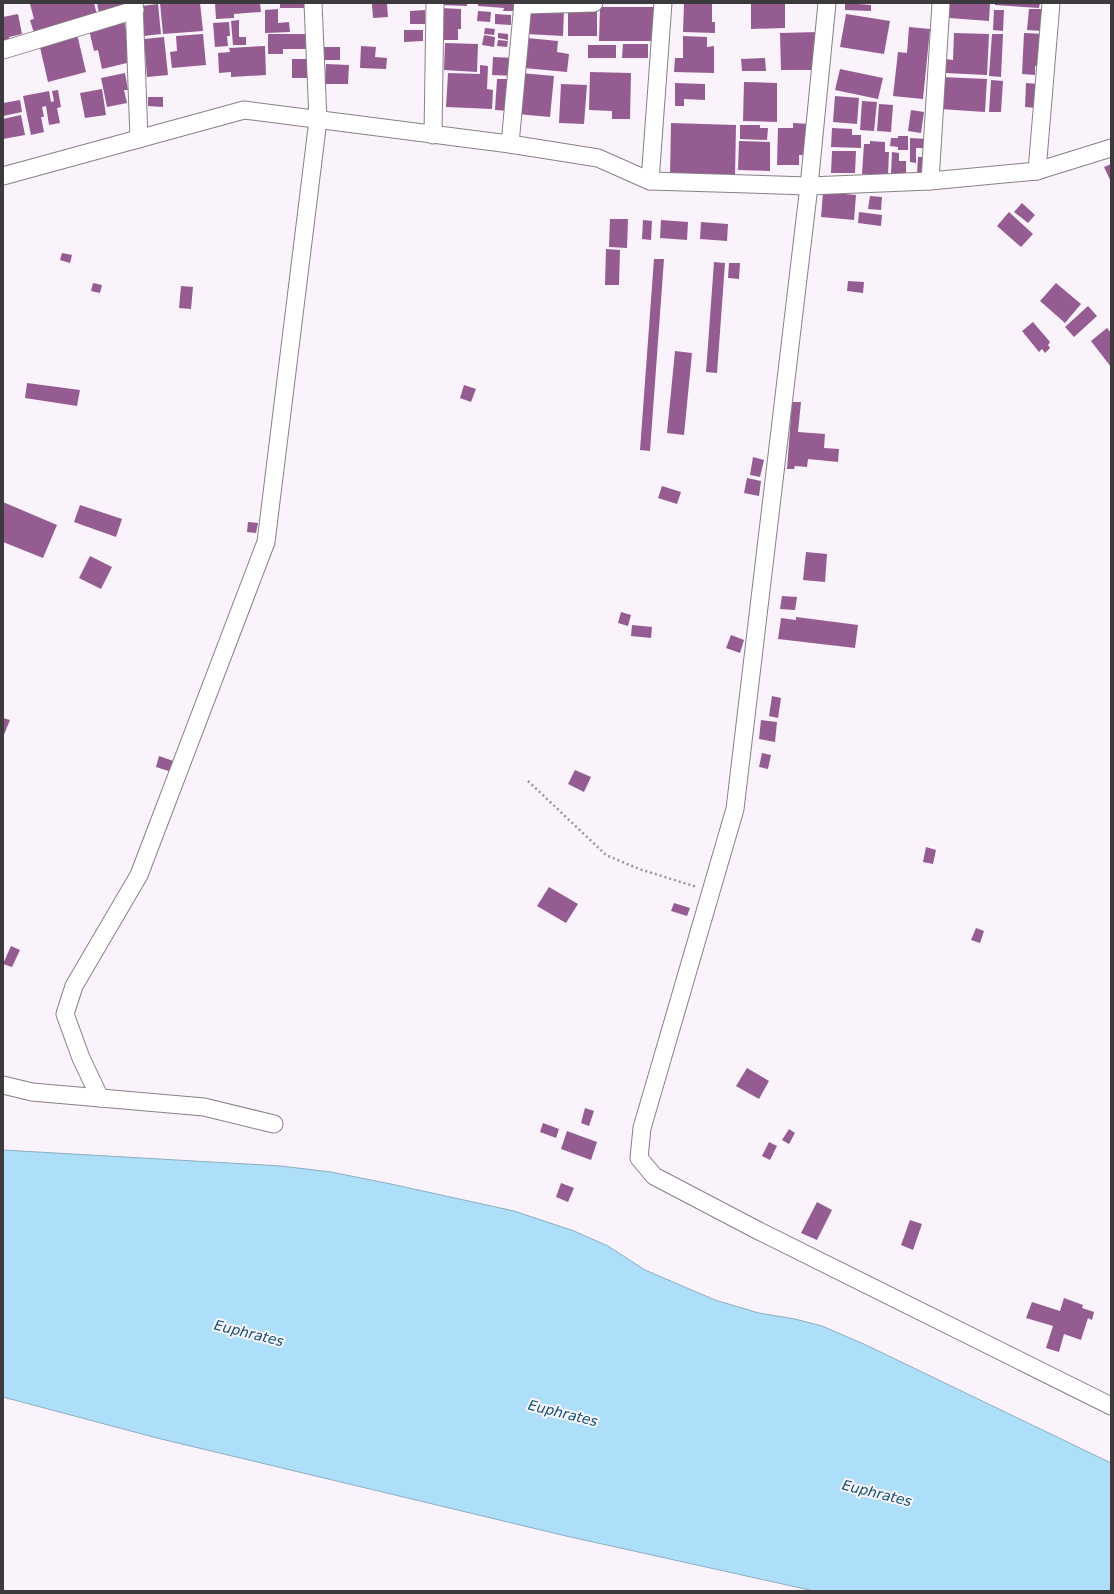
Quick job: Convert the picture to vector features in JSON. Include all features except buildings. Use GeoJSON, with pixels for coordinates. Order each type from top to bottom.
{"type":"FeatureCollection","features":[{"type":"Feature","properties":{"kind":"street"},"geometry":{"type":"LineString","coordinates":[[100,1098],[81,1058],[65,1014],[74,986],[139,875],[266,542],[318,120],[313,3]]}},
{"type":"Feature","properties":{"kind":"street"},"geometry":{"type":"LineString","coordinates":[[433,136],[435,3]]}},
{"type":"Feature","properties":{"kind":"street"},"geometry":{"type":"LineString","coordinates":[[510,144],[523,4],[594,3]]}},
{"type":"Feature","properties":{"kind":"street"},"geometry":{"type":"LineString","coordinates":[[650,181],[663,3]]}},
{"type":"Feature","properties":{"kind":"street"},"geometry":{"type":"LineString","coordinates":[[827,3],[809,186],[735,809],[642,1128],[638,1158],[654,1176],[757,1230],[1111,1406]]}},
{"type":"Feature","properties":{"kind":"street"},"geometry":{"type":"LineString","coordinates":[[930,181],[941,3]]}},
{"type":"Feature","properties":{"kind":"street"},"geometry":{"type":"LineString","coordinates":[[1037,171],[1051,3]]}},
{"type":"Feature","properties":{"kind":"street"},"geometry":{"type":"LineString","coordinates":[[3,50],[135,7],[138,139]]}},
{"type":"Feature","properties":{"kind":"street"},"geometry":{"type":"LineString","coordinates":[[3,176],[244,110],[433,136],[510,144],[598,158],[650,181],[809,186],[930,181],[1037,171],[1111,148]]}},
{"type":"Feature","properties":{"kind":"street"},"geometry":{"type":"LineString","coordinates":[[3,1085],[32,1092],[204,1107],[274,1124]]}},
{"type":"Feature","properties":{"kind":"path"},"geometry":{"type":"LineString","coordinates":[[528,781],[606,855],[640,869],[711,892]]}},
{"type":"Feature","properties":{"kind":"water","name":"Euphrates"},"geometry":{"type":"Polygon","coordinates":[[[3,1150],[281,1166],[331,1172],[391,1184],[514,1211],[574,1231],[608,1246],[645,1270],[715,1300],[759,1313],[795,1319],[822,1326],[866,1345],[1111,1463],[1111,1591],[814,1591],[566,1536],[157,1438],[3,1397],[3,1150]]]}}]}
